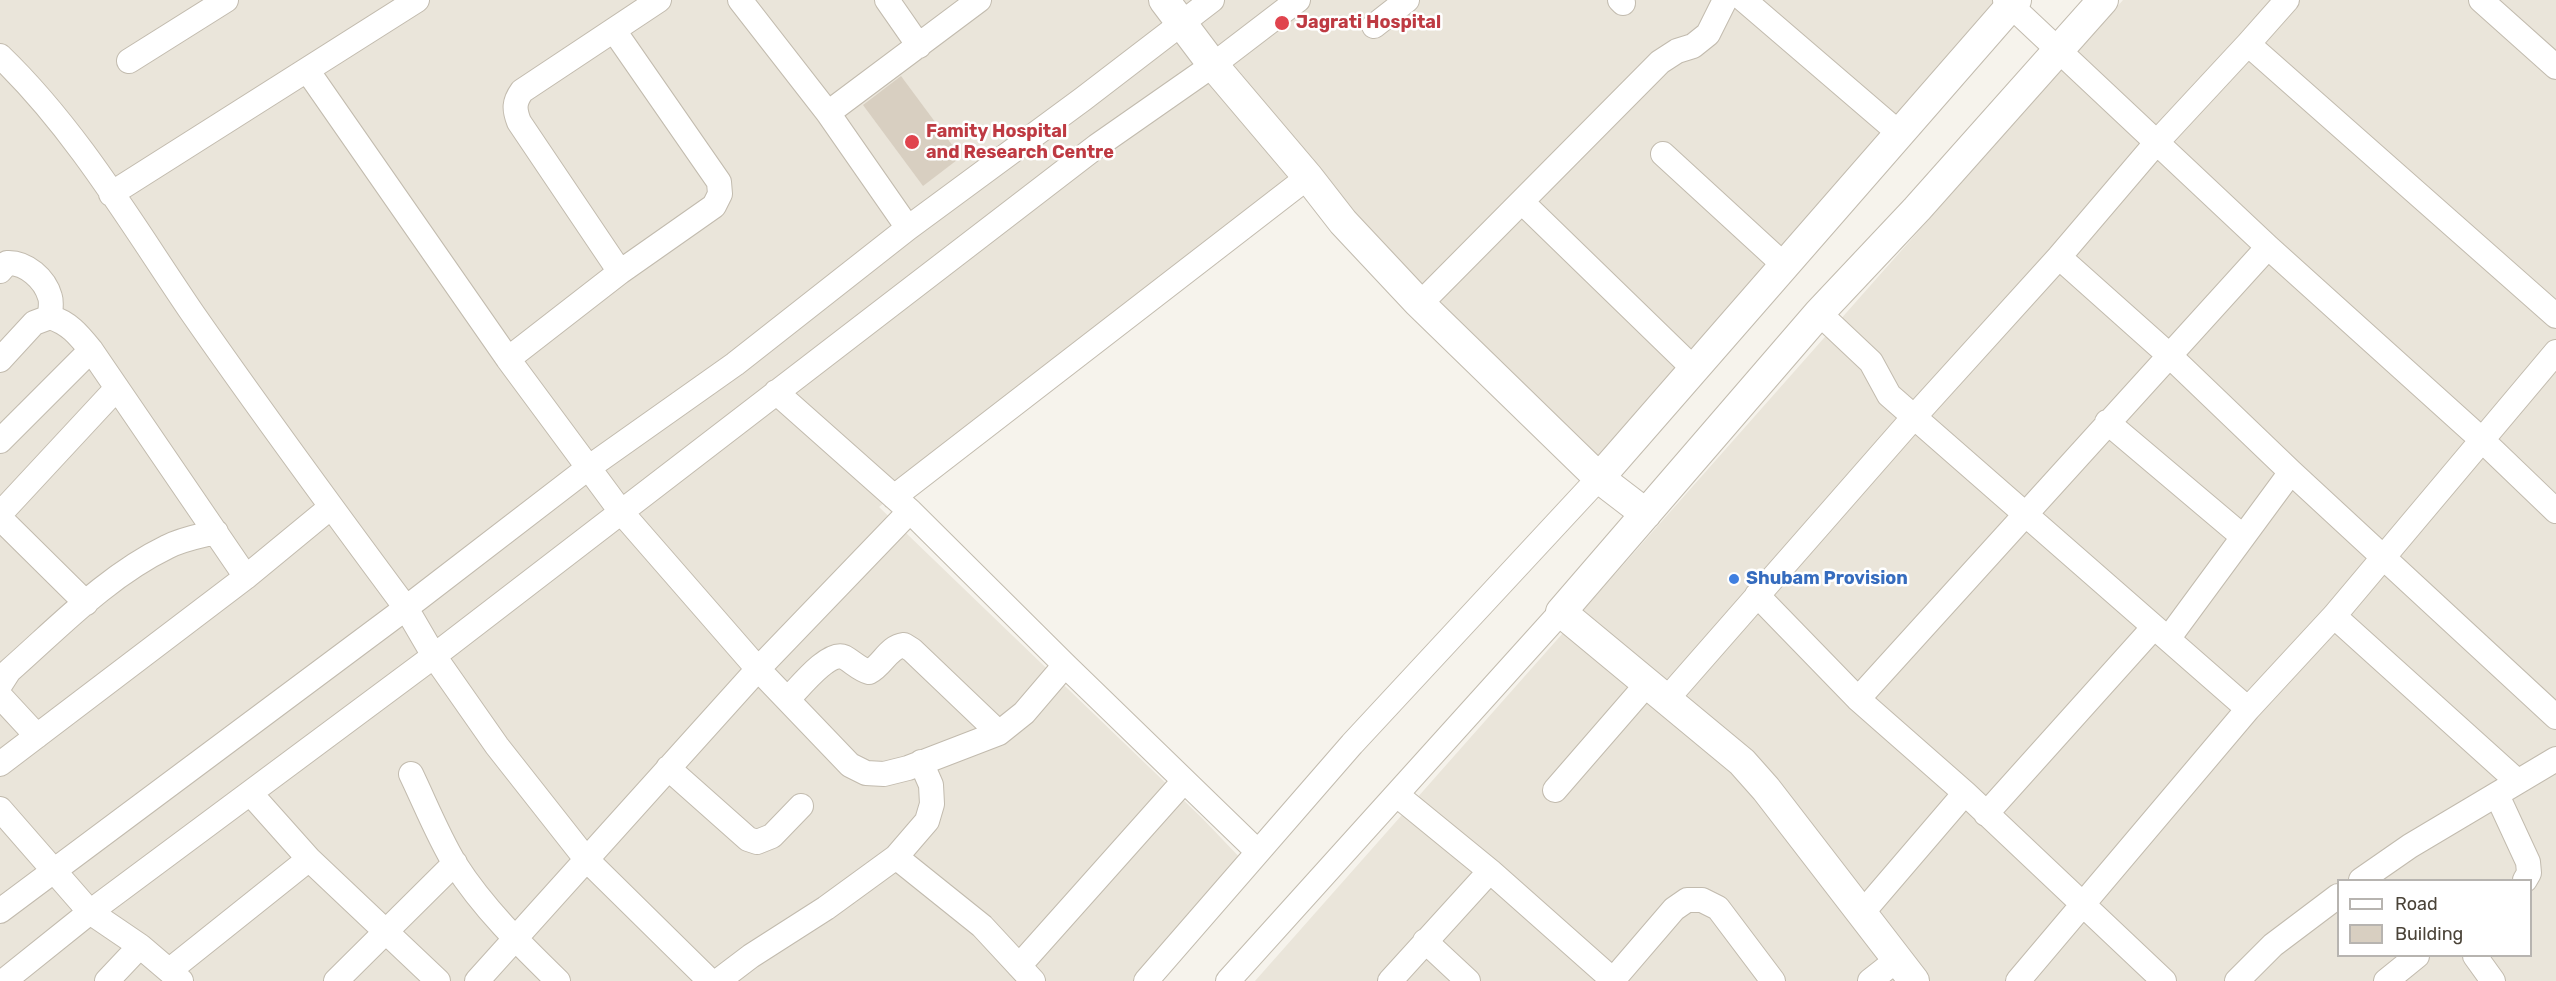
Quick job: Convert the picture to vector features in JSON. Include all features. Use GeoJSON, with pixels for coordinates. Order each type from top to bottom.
{"type":"FeatureCollection","features":[{"type":"Feature","properties":{"kind":"street"},"geometry":{"type":"LineString","coordinates":[[129,61],[226,0]]}},
{"type":"Feature","properties":{"kind":"street"},"geometry":{"type":"LineString","coordinates":[[111,194],[417,0]]}},
{"type":"Feature","properties":{"kind":"street"},"geometry":{"type":"LineString","coordinates":[[620,272],[519,122],[515,112],[515,101],[522,91],[615,32],[660,0]]}},
{"type":"Feature","properties":{"kind":"street"},"geometry":{"type":"LineString","coordinates":[[740,0],[828,113],[908,228]]}},
{"type":"Feature","properties":{"kind":"street"},"geometry":{"type":"LineString","coordinates":[[887,0],[919,46]]}},
{"type":"Feature","properties":{"kind":"street"},"geometry":{"type":"LineString","coordinates":[[828,113],[979,0]]}},
{"type":"Feature","properties":{"kind":"street"},"geometry":{"type":"LineString","coordinates":[[0,911],[406,608],[588,468],[735,364],[908,228],[1173,12],[1212,0]]}},
{"type":"Feature","properties":{"kind":"street"},"geometry":{"type":"LineString","coordinates":[[4,981],[90,912],[251,794],[622,513],[1097,146],[1213,64],[1298,0]]}},
{"type":"Feature","properties":{"kind":"street"},"geometry":{"type":"LineString","coordinates":[[1374,26],[1407,0]]}},
{"type":"Feature","properties":{"kind":"street"},"geometry":{"type":"LineString","coordinates":[[1420,304],[1660,62],[1677,51],[1694,46],[1708,34],[1725,0]]}},
{"type":"Feature","properties":{"kind":"street"},"geometry":{"type":"LineString","coordinates":[[1744,0],[1899,133]]}},
{"type":"Feature","properties":{"kind":"street"},"geometry":{"type":"LineString","coordinates":[[1228,981],[1561,612],[1819,314],[1917,209],[2103,0]]}},
{"type":"Feature","properties":{"kind":"street"},"geometry":{"type":"LineString","coordinates":[[1555,790],[1757,595],[2059,257],[2157,142],[2287,0]]}},
{"type":"Feature","properties":{"kind":"street"},"geometry":{"type":"LineString","coordinates":[[2481,0],[2556,67]]}},
{"type":"Feature","properties":{"kind":"street"},"geometry":{"type":"LineString","coordinates":[[1146,981],[1352,744],[1599,478],[2011,2],[2058,50],[2268,247],[2481,439],[2556,512]]}},
{"type":"Feature","properties":{"kind":"street"},"geometry":{"type":"LineString","coordinates":[[1173,12],[1343,222],[1420,304],[1599,478],[1646,514]]}},
{"type":"Feature","properties":{"kind":"street"},"geometry":{"type":"LineString","coordinates":[[508,359],[620,272],[714,206],[720,194],[719,182],[615,32]]}},
{"type":"Feature","properties":{"kind":"street"},"geometry":{"type":"LineString","coordinates":[[2248,44],[2556,316]]}},
{"type":"Feature","properties":{"kind":"street"},"geometry":{"type":"LineString","coordinates":[[4,67],[65,130],[331,507],[406,608],[434,656],[497,746],[586,859],[710,981]]}},
{"type":"Feature","properties":{"kind":"street"},"geometry":{"type":"LineString","coordinates":[[307,70],[508,359],[622,513],[758,669],[789,698],[850,765],[866,773],[884,774],[999,733],[1024,713],[1065,665]]}},
{"type":"Feature","properties":{"kind":"street"},"geometry":{"type":"LineString","coordinates":[[1663,154],[1784,265]]}},
{"type":"Feature","properties":{"kind":"street"},"geometry":{"type":"LineString","coordinates":[[477,981],[758,669],[902,504],[1308,177]]}},
{"type":"Feature","properties":{"kind":"street"},"geometry":{"type":"LineString","coordinates":[[1522,202],[1694,369]]}},
{"type":"Feature","properties":{"kind":"street"},"geometry":{"type":"LineString","coordinates":[[1858,699],[2268,247]]}},
{"type":"Feature","properties":{"kind":"street"},"geometry":{"type":"LineString","coordinates":[[2059,257],[2170,356],[2291,472],[2556,717]]}},
{"type":"Feature","properties":{"kind":"street"},"geometry":{"type":"LineString","coordinates":[[0,271],[8,263],[18,262],[29,268],[45,287],[51,299],[50,317]]}},
{"type":"Feature","properties":{"kind":"street"},"geometry":{"type":"LineString","coordinates":[[1819,314],[1872,362],[1889,395],[2248,709]]}},
{"type":"Feature","properties":{"kind":"street"},"geometry":{"type":"LineString","coordinates":[[0,360],[34,323],[50,317],[64,321],[75,330],[246,577]]}},
{"type":"Feature","properties":{"kind":"street"},"geometry":{"type":"LineString","coordinates":[[0,441],[91,350]]}},
{"type":"Feature","properties":{"kind":"street"},"geometry":{"type":"LineString","coordinates":[[2018,981],[2248,709],[2334,616],[2556,352]]}},
{"type":"Feature","properties":{"kind":"street"},"geometry":{"type":"LineString","coordinates":[[86,603],[0,516],[117,388]]}},
{"type":"Feature","properties":{"kind":"street"},"geometry":{"type":"LineString","coordinates":[[776,392],[902,504],[1258,852]]}},
{"type":"Feature","properties":{"kind":"street"},"geometry":{"type":"LineString","coordinates":[[2107,422],[2242,536]]}},
{"type":"Feature","properties":{"kind":"street"},"geometry":{"type":"LineString","coordinates":[[1986,814],[2161,633],[2242,536],[2291,472]]}},
{"type":"Feature","properties":{"kind":"street"},"geometry":{"type":"LineString","coordinates":[[0,764],[246,577],[331,507]]}},
{"type":"Feature","properties":{"kind":"street"},"geometry":{"type":"LineString","coordinates":[[0,685],[9,671],[106,586],[170,545],[216,532]]}},
{"type":"Feature","properties":{"kind":"street"},"geometry":{"type":"LineString","coordinates":[[1757,595],[1858,699],[1965,793],[2164,981]]}},
{"type":"Feature","properties":{"kind":"street"},"geometry":{"type":"LineString","coordinates":[[1561,612],[1742,762],[1766,789],[1906,970],[1870,981]]}},
{"type":"Feature","properties":{"kind":"street"},"geometry":{"type":"LineString","coordinates":[[2334,616],[2517,781]]}},
{"type":"Feature","properties":{"kind":"street"},"geometry":{"type":"LineString","coordinates":[[789,698],[828,659],[836,655],[869,672],[875,669],[896,646],[904,645],[999,733]]}},
{"type":"Feature","properties":{"kind":"street"},"geometry":{"type":"LineString","coordinates":[[0,696],[37,736]]}},
{"type":"Feature","properties":{"kind":"street"},"geometry":{"type":"LineString","coordinates":[[2362,879],[2410,846],[2556,759]]}},
{"type":"Feature","properties":{"kind":"street"},"geometry":{"type":"LineString","coordinates":[[718,981],[751,956],[826,908],[896,857],[927,821],[932,804],[931,785],[921,762]]}},
{"type":"Feature","properties":{"kind":"street"},"geometry":{"type":"LineString","coordinates":[[668,768],[748,839],[757,842],[772,836],[801,806]]}},
{"type":"Feature","properties":{"kind":"street"},"geometry":{"type":"LineString","coordinates":[[411,774],[455,863],[481,900],[515,939],[558,981]]}},
{"type":"Feature","properties":{"kind":"street"},"geometry":{"type":"LineString","coordinates":[[896,857],[982,926],[1026,973],[1184,781]]}},
{"type":"Feature","properties":{"kind":"street"},"geometry":{"type":"LineString","coordinates":[[1863,912],[1965,793]]}},
{"type":"Feature","properties":{"kind":"street"},"geometry":{"type":"LineString","coordinates":[[251,794],[309,859],[438,981]]}},
{"type":"Feature","properties":{"kind":"street"},"geometry":{"type":"LineString","coordinates":[[1397,795],[1490,871],[1613,980],[1674,909],[1687,900],[1702,900],[1718,908],[1773,981]]}},
{"type":"Feature","properties":{"kind":"street"},"geometry":{"type":"LineString","coordinates":[[2497,795],[2528,862],[2529,873],[2526,879]]}},
{"type":"Feature","properties":{"kind":"street"},"geometry":{"type":"LineString","coordinates":[[0,809],[52,872],[90,912],[140,946],[175,975],[309,859]]}},
{"type":"Feature","properties":{"kind":"street"},"geometry":{"type":"LineString","coordinates":[[336,981],[455,863]]}},
{"type":"Feature","properties":{"kind":"street"},"geometry":{"type":"LineString","coordinates":[[1390,981],[1490,871]]}},
{"type":"Feature","properties":{"kind":"street"},"geometry":{"type":"LineString","coordinates":[[2237,981],[2248,967],[2273,945],[2337,897]]}},
{"type":"Feature","properties":{"kind":"street"},"geometry":{"type":"LineString","coordinates":[[1425,941],[1468,981]]}},
{"type":"Feature","properties":{"kind":"street"},"geometry":{"type":"LineString","coordinates":[[107,981],[140,946]]}},
{"type":"Feature","properties":{"kind":"street"},"geometry":{"type":"LineString","coordinates":[[2386,981],[2416,957]]}},
{"type":"Feature","properties":{"kind":"street"},"geometry":{"type":"LineString","coordinates":[[2476,957],[2493,981]]}},
{"type":"Feature","properties":{"kind":"shaded area"},"geometry":{"type":"Polygon","coordinates":[[[0,0],[2014,0],[1600,465],[1474,342],[1318,172],[975,427],[879,507],[1202,818],[1245,863],[1140,981],[0,981],[0,0]]]}},
{"type":"Feature","properties":{"kind":"shaded area"},"geometry":{"type":"Polygon","coordinates":[[[2123,0],[2556,0],[2556,981],[1255,981],[2123,0]]]}},
{"type":"Feature","properties":{"kind":"building"},"geometry":{"type":"Polygon","coordinates":[[[901,76],[961,157],[923,186],[863,105],[901,76]]]}},
{"type":"Feature","properties":{"kind":"place","name":"Jagrati Hospital"},"geometry":{"type":"Point","coordinates":[1282,23]}},
{"type":"Feature","properties":{"kind":"place","name":"Famity Hospital and Research Centre"},"geometry":{"type":"Point","coordinates":[912,142]}},
{"type":"Feature","properties":{"kind":"place","name":"Shubam Provision"},"geometry":{"type":"Point","coordinates":[1734,579]}}]}
